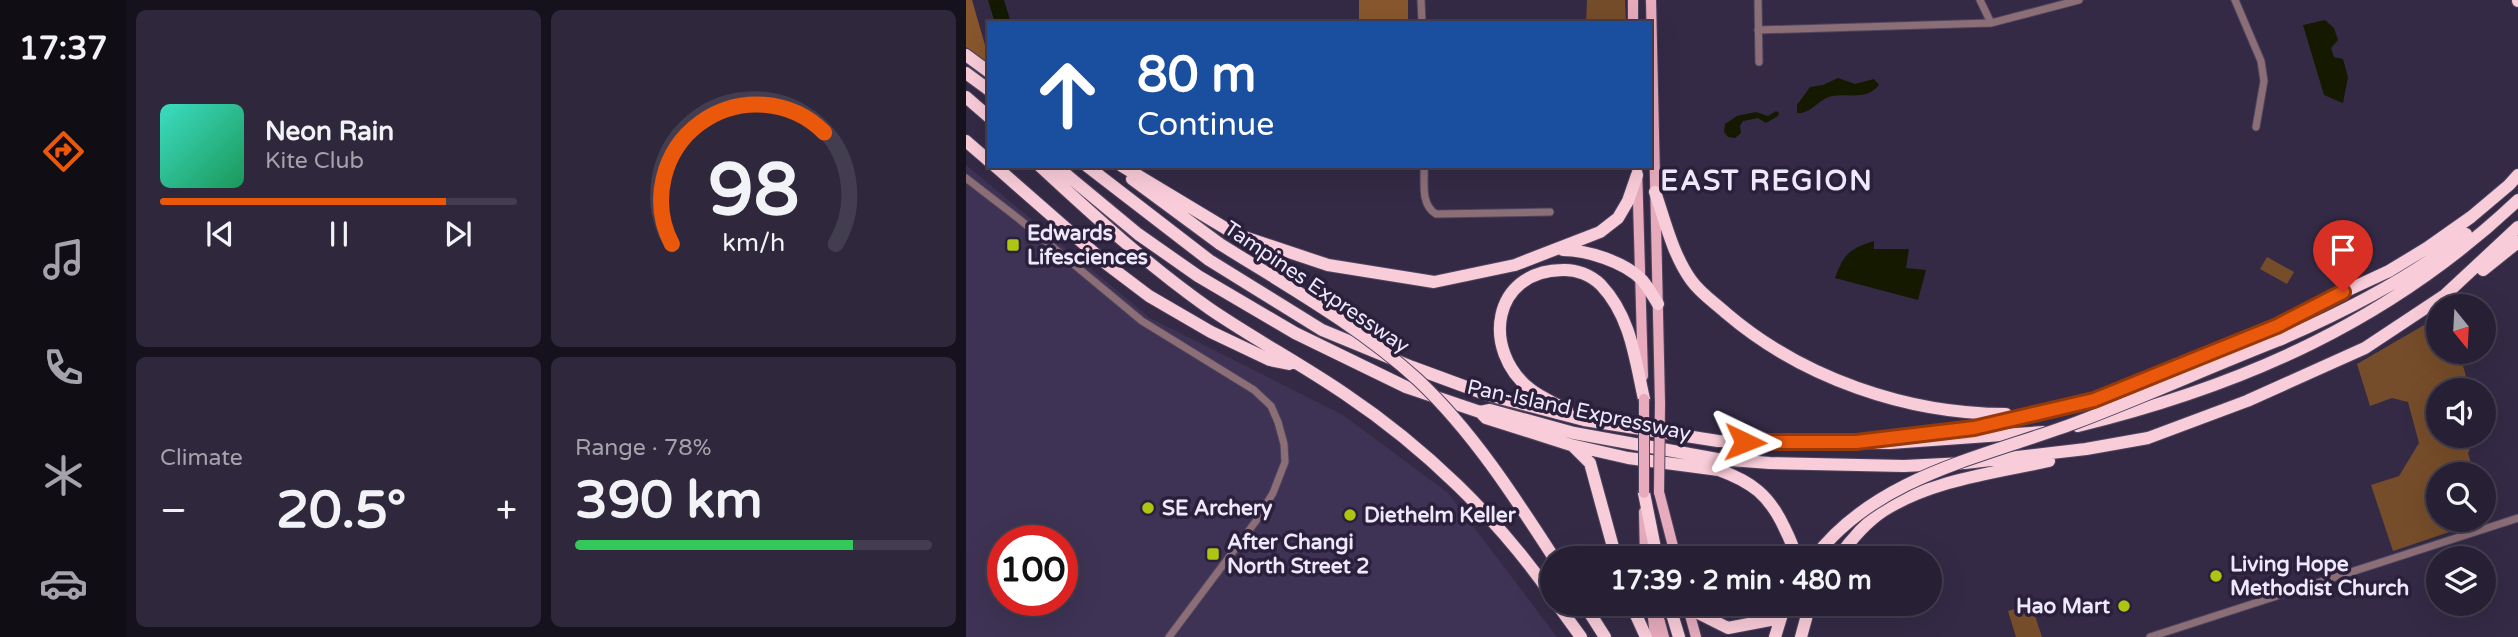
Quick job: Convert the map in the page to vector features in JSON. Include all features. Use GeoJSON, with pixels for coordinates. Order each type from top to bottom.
{"type":"FeatureCollection","features":[{"type":"Feature","properties":{"kind":"highway"},"geometry":{"type":"LineString","coordinates":[[966,55],[987,71]]}},
{"type":"Feature","properties":{"kind":"highway"},"geometry":{"type":"LineString","coordinates":[[966,73],[987,89]]}},
{"type":"Feature","properties":{"kind":"highway"},"geometry":{"type":"LineString","coordinates":[[966,97],[987,115]]}},
{"type":"Feature","properties":{"kind":"highway"},"geometry":{"type":"LineString","coordinates":[[966,141],[987,159]]}},
{"type":"Feature","properties":{"kind":"highway"},"geometry":{"type":"LineString","coordinates":[[997,168],[1108,265],[1149,296],[1199,326],[1270,360],[1303,368]]}},
{"type":"Feature","properties":{"kind":"highway"},"geometry":{"type":"LineString","coordinates":[[1042,168],[1144,261],[1210,309],[1345,394],[1386,424],[1452,481],[1505,536],[1540,581]]}},
{"type":"Feature","properties":{"kind":"highway","name":"Pan-Island Expressway"},"geometry":{"type":"LineString","coordinates":[[1058,168],[1138,234],[1198,276],[1295,333],[1406,387],[1480,412],[1490,410],[1574,433],[1717,459],[1905,466],[2023,457],[2148,438],[2195,422],[2365,348],[2426,308]]}},
{"type":"Feature","properties":{"kind":"highway","name":"Pan-Island Expressway"},"geometry":{"type":"LineString","coordinates":[[1090,168],[1209,260],[1322,330],[1412,367],[1489,395],[1584,420],[1718,441],[1773,443],[1913,442],[2062,430],[2120,416],[2244,374],[2323,340],[2371,312],[2445,261],[2518,200]]}},
{"type":"Feature","properties":{"kind":"highway","name":"Tampines Expressway"},"geometry":{"type":"LineString","coordinates":[[1118,168],[1176,214],[1369,341],[1418,381],[1496,470],[1546,546]]}},
{"type":"Feature","properties":{"kind":"highway"},"geometry":{"type":"LineString","coordinates":[[1125,168],[1235,234],[1328,265],[1434,282],[1515,265],[1600,232],[1618,218],[1628,201],[1637,171]]}},
{"type":"Feature","properties":{"kind":"highway"},"geometry":{"type":"LineString","coordinates":[[1856,442],[1974,428],[2024,414],[2094,400],[2277,326],[2389,271],[2471,217],[2518,175]]}},
{"type":"Feature","properties":{"kind":"highway"},"geometry":{"type":"LineString","coordinates":[[1655,192],[1671,241],[1692,281],[1754,337],[1819,371],[1886,397],[1934,408],[1980,414],[2024,414]]}},
{"type":"Feature","properties":{"kind":"highway"},"geometry":{"type":"LineString","coordinates":[[1826,546],[1854,518],[1887,493],[1935,472],[2075,423],[2332,317],[2421,266],[2518,192]]}},
{"type":"Feature","properties":{"kind":"highway","name":"Pan-Island Expressway"},"geometry":{"type":"LineString","coordinates":[[2446,294],[2518,227]]}},
{"type":"Feature","properties":{"kind":"highway"},"geometry":{"type":"LineString","coordinates":[[2447,294],[2473,279],[2518,242]]}},
{"type":"Feature","properties":{"kind":"highway"},"geometry":{"type":"LineString","coordinates":[[1556,250],[1582,250],[1608,260],[1640,278],[1658,303]]}},
{"type":"Feature","properties":{"kind":"highway"},"geometry":{"type":"LineString","coordinates":[[1584,420],[1529,389],[1507,362],[1499,328],[1505,300],[1522,281],[1546,270],[1576,270],[1600,284],[1630,332],[1644,399]]}},
{"type":"Feature","properties":{"kind":"highway"},"geometry":{"type":"LineString","coordinates":[[2320,303],[2385,286]]}},
{"type":"Feature","properties":{"kind":"highway"},"geometry":{"type":"LineString","coordinates":[[1480,412],[1486,418],[1571,445],[1628,458],[1719,470],[1732,475],[1759,490],[1769,500],[1792,546]]}},
{"type":"Feature","properties":{"kind":"highway"},"geometry":{"type":"LineString","coordinates":[[1571,445],[1584,454],[1590,463],[1613,546]]}},
{"type":"Feature","properties":{"kind":"highway"},"geometry":{"type":"LineString","coordinates":[[1847,546],[1882,512],[1915,495],[1943,485],[2054,460],[2086,449]]}},
{"type":"Feature","properties":{"kind":"highway"},"geometry":{"type":"LineString","coordinates":[[1644,493],[1655,546]]}},
{"type":"Feature","properties":{"kind":"highway"},"geometry":{"type":"LineString","coordinates":[[1566,616],[1581,637]]}},
{"type":"Feature","properties":{"kind":"highway"},"geometry":{"type":"LineString","coordinates":[[1592,616],[1605,637]]}},
{"type":"Feature","properties":{"kind":"highway"},"geometry":{"type":"LineString","coordinates":[[1636,616],[1646,637]]}},
{"type":"Feature","properties":{"kind":"highway"},"geometry":{"type":"LineString","coordinates":[[1672,616],[1679,637]]}},
{"type":"Feature","properties":{"kind":"highway"},"geometry":{"type":"LineString","coordinates":[[1706,616],[1728,628],[1770,620],[1774,616]]}},
{"type":"Feature","properties":{"kind":"highway"},"geometry":{"type":"LineString","coordinates":[[1775,637],[1782,616]]}},
{"type":"Feature","properties":{"kind":"highway"},"geometry":{"type":"LineString","coordinates":[[1801,637],[1807,616]]}},
{"type":"Feature","properties":{"kind":"main road"},"geometry":{"type":"LineString","coordinates":[[1633,0],[1633,21]]}},
{"type":"Feature","properties":{"kind":"main road"},"geometry":{"type":"LineString","coordinates":[[1651,0],[1651,21]]}},
{"type":"Feature","properties":{"kind":"main road"},"geometry":{"type":"LineString","coordinates":[[1652,48],[1660,403],[1659,492],[1673,546]]}},
{"type":"Feature","properties":{"kind":"main road"},"geometry":{"type":"LineString","coordinates":[[1637,171],[1644,399],[1645,546]]}},
{"type":"Feature","properties":{"kind":"main road"},"geometry":{"type":"LineString","coordinates":[[1640,233],[1649,232],[1657,226]]}},
{"type":"Feature","properties":{"kind":"main road"},"geometry":{"type":"LineString","coordinates":[[1654,616],[1655,637]]}},
{"type":"Feature","properties":{"kind":"main road"},"geometry":{"type":"LineString","coordinates":[[1657,616],[1664,637]]}},
{"type":"Feature","properties":{"kind":"main road"},"geometry":{"type":"LineString","coordinates":[[1690,616],[1696,637]]}},
{"type":"Feature","properties":{"kind":"street"},"geometry":{"type":"LineString","coordinates":[[1421,0],[1422,21]]}},
{"type":"Feature","properties":{"kind":"street"},"geometry":{"type":"LineString","coordinates":[[1758,0],[1759,62]]}},
{"type":"Feature","properties":{"kind":"street"},"geometry":{"type":"LineString","coordinates":[[1980,0],[1991,23]]}},
{"type":"Feature","properties":{"kind":"street"},"geometry":{"type":"LineString","coordinates":[[1758,30],[1991,23],[2079,0]]}},
{"type":"Feature","properties":{"kind":"street"},"geometry":{"type":"LineString","coordinates":[[2235,0],[2261,61],[2264,81],[2256,127]]}},
{"type":"Feature","properties":{"kind":"street"},"geometry":{"type":"LineString","coordinates":[[1424,168],[1425,200],[1429,209],[1436,214],[1550,212]]}},
{"type":"Feature","properties":{"kind":"street"},"geometry":{"type":"LineString","coordinates":[[966,178],[1142,321],[1254,390],[1271,406],[1284,444],[1286,462],[1273,493],[1169,637]]}},
{"type":"Feature","properties":{"kind":"street"},"geometry":{"type":"LineString","coordinates":[[2150,637],[2518,518]]}},
{"type":"Feature","properties":{"kind":"shaded area"},"geometry":{"type":"Polygon","coordinates":[[[966,0],[972,0],[987,46],[987,63],[966,47],[966,0]]]}},
{"type":"Feature","properties":{"kind":"shaded area"},"geometry":{"type":"Polygon","coordinates":[[[988,0],[1004,0],[1010,21],[994,21],[988,0]]]}},
{"type":"Feature","properties":{"kind":"shaded area"},"geometry":{"type":"Polygon","coordinates":[[[1359,0],[1408,0],[1408,21],[1359,21],[1359,0]]]}},
{"type":"Feature","properties":{"kind":"shaded area"},"geometry":{"type":"Polygon","coordinates":[[[1587,0],[1625,0],[1626,21],[1586,21],[1587,0]]]}},
{"type":"Feature","properties":{"kind":"shaded area"},"geometry":{"type":"Polygon","coordinates":[[[2325,20],[2334,28],[2338,40],[2331,48],[2334,57],[2343,59],[2348,77],[2343,103],[2324,95],[2303,25],[2325,20]]]}},
{"type":"Feature","properties":{"kind":"shaded area"},"geometry":{"type":"Polygon","coordinates":[[[1838,78],[1855,84],[1874,79],[1879,85],[1863,95],[1832,96],[1807,111],[1797,113],[1797,105],[1810,87],[1838,78]]]}},
{"type":"Feature","properties":{"kind":"shaded area"},"geometry":{"type":"Polygon","coordinates":[[[1776,111],[1778,116],[1766,123],[1758,118],[1743,121],[1740,126],[1741,133],[1735,138],[1728,137],[1724,132],[1725,124],[1737,116],[1756,112],[1768,116],[1776,111]]]}},
{"type":"Feature","properties":{"kind":"shaded area"},"geometry":{"type":"Polygon","coordinates":[[[966,165],[1150,318],[1343,415],[1448,493],[1557,637],[966,637],[966,165]]]}},
{"type":"Feature","properties":{"kind":"shaded area"},"geometry":{"type":"Polygon","coordinates":[[[1874,241],[1874,249],[1909,249],[1906,268],[1926,270],[1918,300],[1835,278],[1841,263],[1849,254],[1874,241]]]}},
{"type":"Feature","properties":{"kind":"shaded area"},"geometry":{"type":"Polygon","coordinates":[[[2267,257],[2294,272],[2287,284],[2260,269],[2267,257]]]}},
{"type":"Feature","properties":{"kind":"shaded area"},"geometry":{"type":"Polygon","coordinates":[[[2426,324],[2426,364],[2462,364],[2467,378],[2426,378],[2426,448],[2470,448],[2468,453],[2471,462],[2426,462],[2426,532],[2449,532],[2393,551],[2371,485],[2399,476],[2419,443],[2408,402],[2392,398],[2370,406],[2357,364],[2426,324]]]}},
{"type":"Feature","properties":{"kind":"shaded area"},"geometry":{"type":"Polygon","coordinates":[[[2031,604],[2042,637],[2016,637],[2008,611],[2031,604]]]}},
{"type":"Feature","properties":{"kind":"place","name":"Edwards Lifesciences"},"geometry":{"type":"Point","coordinates":[1013,245]}},
{"type":"Feature","properties":{"kind":"place","name":"SE Archery"},"geometry":{"type":"Point","coordinates":[1148,508]}},
{"type":"Feature","properties":{"kind":"place","name":"Diethelm Keller"},"geometry":{"type":"Point","coordinates":[1350,515]}},
{"type":"Feature","properties":{"kind":"place","name":"After Changi North Street 2"},"geometry":{"type":"Point","coordinates":[1213,554]}},
{"type":"Feature","properties":{"kind":"place","name":"Living Hope Methodist Church"},"geometry":{"type":"Point","coordinates":[2216,576]}},
{"type":"Feature","properties":{"kind":"place","name":"Hao Mart"},"geometry":{"type":"Point","coordinates":[2124,606]}},
{"type":"Feature","properties":{"kind":"district","name":"EAST REGION"},"geometry":{"type":"Point","coordinates":[1767,180]}},
{"type":"Feature","properties":{"kind":"route"},"geometry":{"type":"LineString","coordinates":[[1745,442],[1856,442],[1974,428],[2024,414],[2094,400],[2277,326],[2343,292]]}}]}
